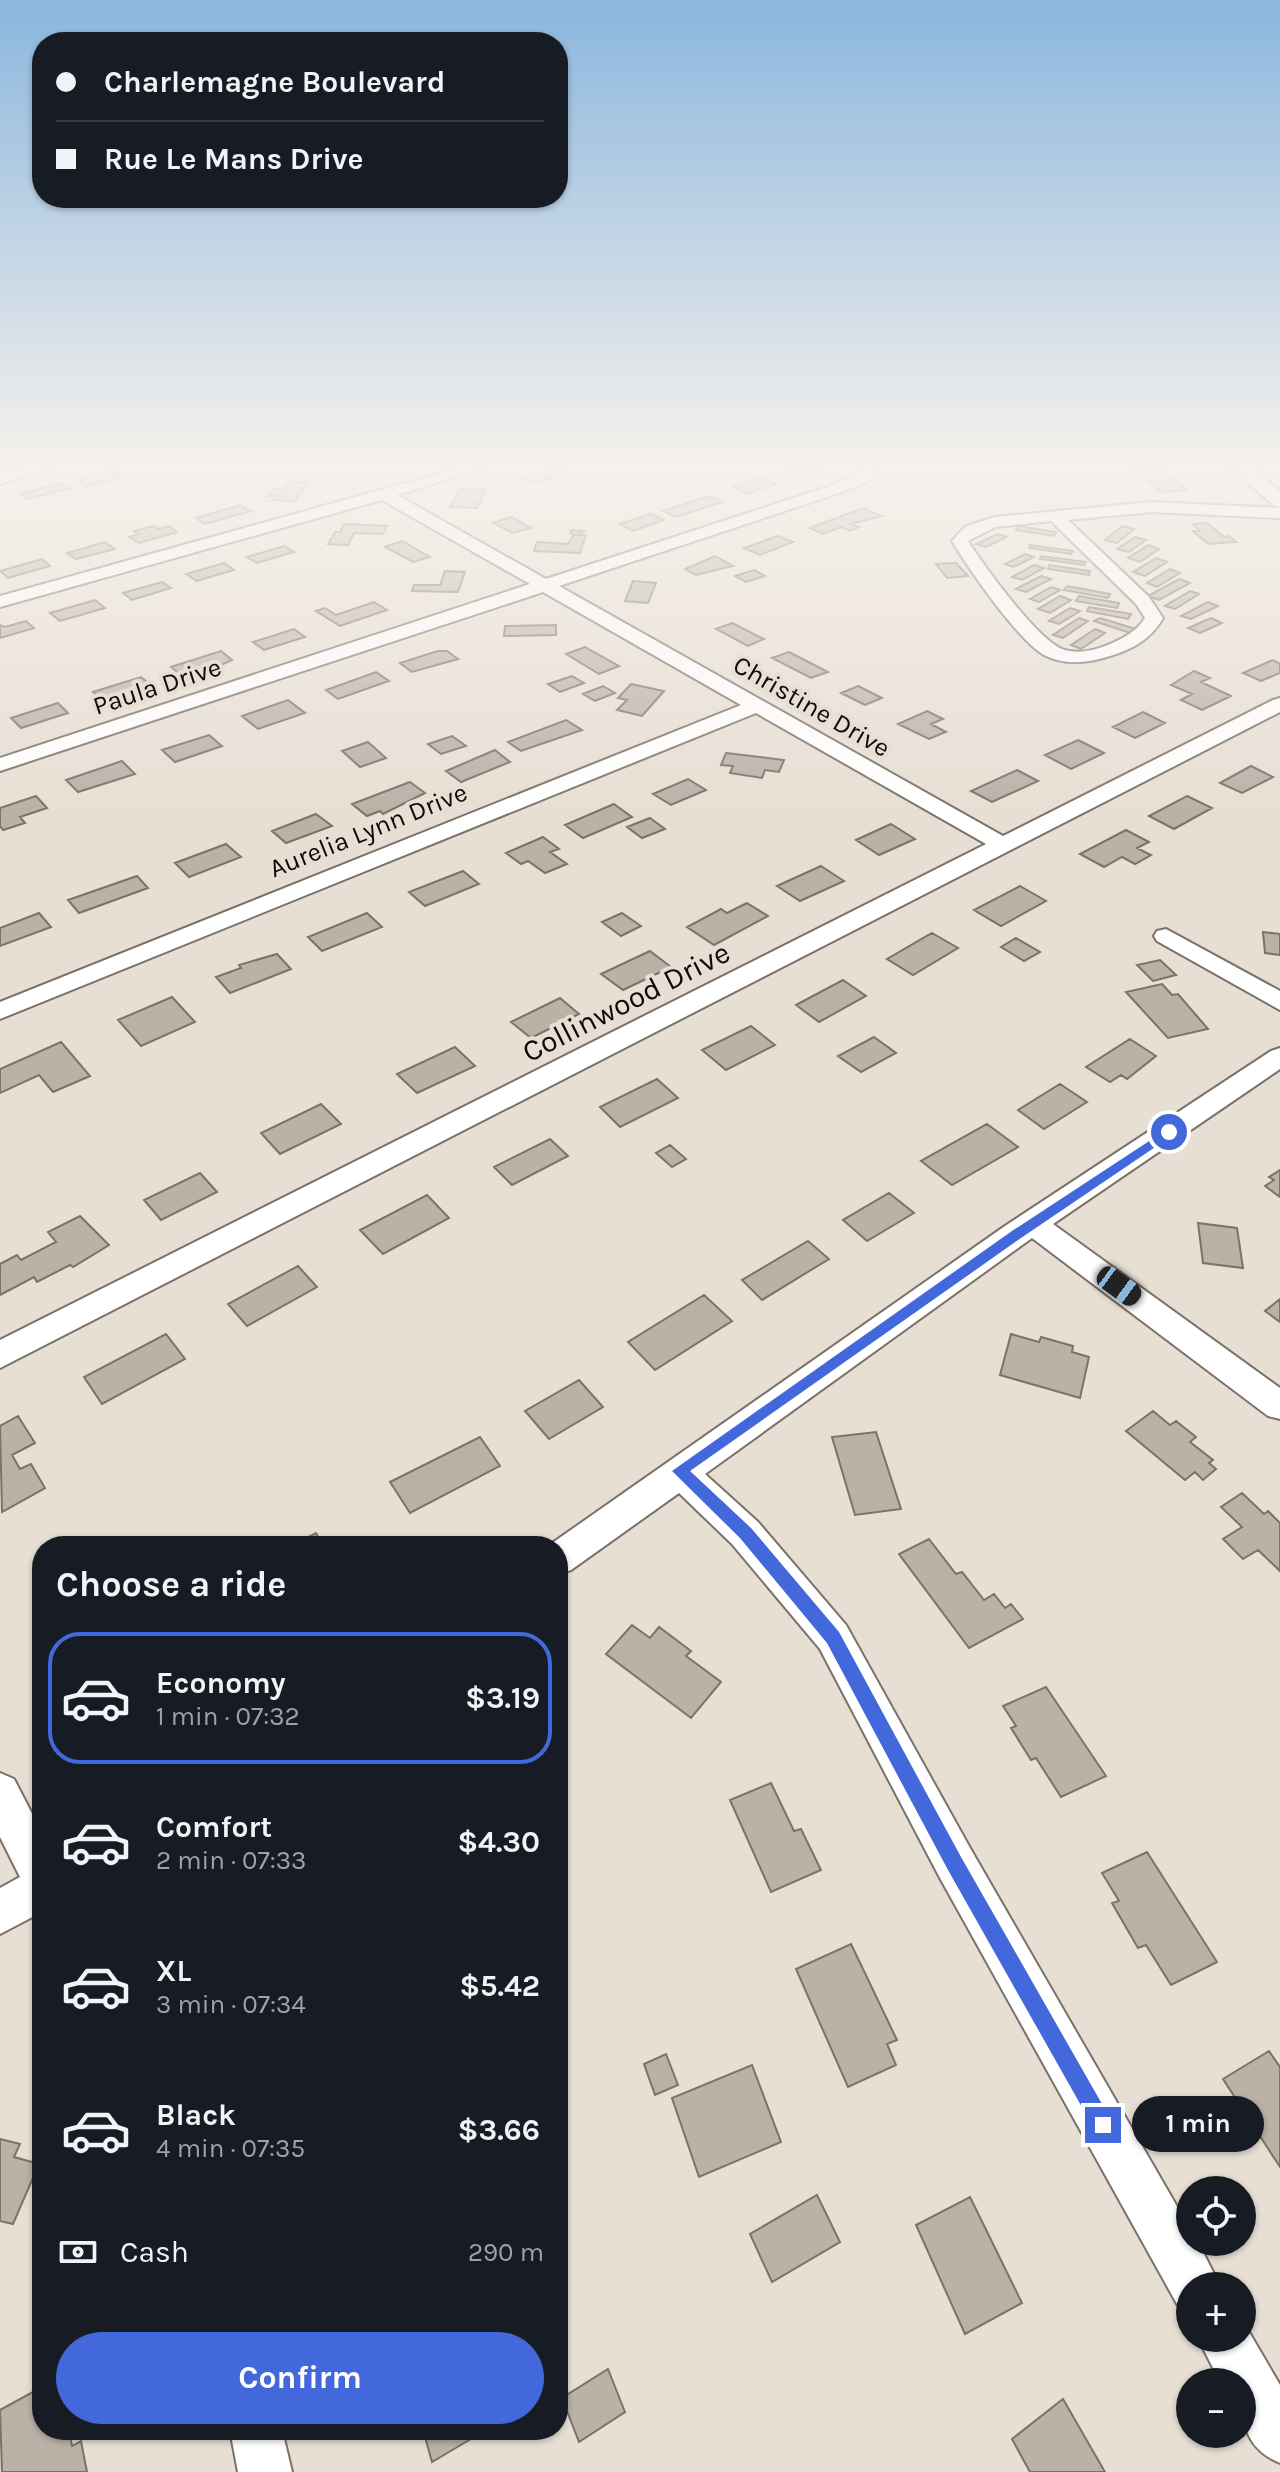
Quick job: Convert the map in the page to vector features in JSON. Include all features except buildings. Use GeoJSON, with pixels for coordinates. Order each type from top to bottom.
{"type":"FeatureCollection","features":[{"type":"Feature","properties":{"kind":"street"},"geometry":{"type":"LineString","coordinates":[[0,602],[71,582]]}},
{"type":"Feature","properties":{"kind":"street","name":"Christine Drive"},"geometry":{"type":"LineString","coordinates":[[535,582],[1005,846]]}},
{"type":"Feature","properties":{"kind":"street","name":"Paula Drive"},"geometry":{"type":"LineString","coordinates":[[0,765],[552,582]]}},
{"type":"Feature","properties":{"kind":"street"},"geometry":{"type":"LineString","coordinates":[[991,582],[1045,647],[1067,655],[1094,657],[1138,638],[1147,631],[1154,618],[1121,582]]}},
{"type":"Feature","properties":{"kind":"street","name":"Collinwood Drive"},"geometry":{"type":"LineString","coordinates":[[0,1355],[1280,704]]}},
{"type":"Feature","properties":{"kind":"street","name":"Aurelia Lynn Drive"},"geometry":{"type":"LineString","coordinates":[[0,1011],[758,705]]}},
{"type":"Feature","properties":{"kind":"street"},"geometry":{"type":"LineString","coordinates":[[1166,936],[1280,1002]]}},
{"type":"Feature","properties":{"kind":"street"},"geometry":{"type":"LineString","coordinates":[[568,1552],[1033,1224],[1280,1057]]}},
{"type":"Feature","properties":{"kind":"street"},"geometry":{"type":"LineString","coordinates":[[1033,1224],[1280,1406]]}},
{"type":"Feature","properties":{"kind":"street"},"geometry":{"type":"LineString","coordinates":[[679,1471],[745,1533],[833,1637],[955,1863],[1187,2272]]}},
{"type":"Feature","properties":{"kind":"street"},"geometry":{"type":"LineString","coordinates":[[0,1793],[32,1857]]}},
{"type":"Feature","properties":{"kind":"street"},"geometry":{"type":"LineString","coordinates":[[0,1912],[32,1894]]}},
{"type":"Feature","properties":{"kind":"street"},"geometry":{"type":"LineString","coordinates":[[1232,2352],[1280,2436]]}},
{"type":"Feature","properties":{"kind":"street"},"geometry":{"type":"LineString","coordinates":[[258,2440],[265,2472]]}},
{"type":"Feature","properties":{"kind":"route"},"geometry":{"type":"LineString","coordinates":[[1103,2125],[955,1863],[833,1637],[745,1533],[679,1471],[1016,1234],[1169,1132]]}}]}
